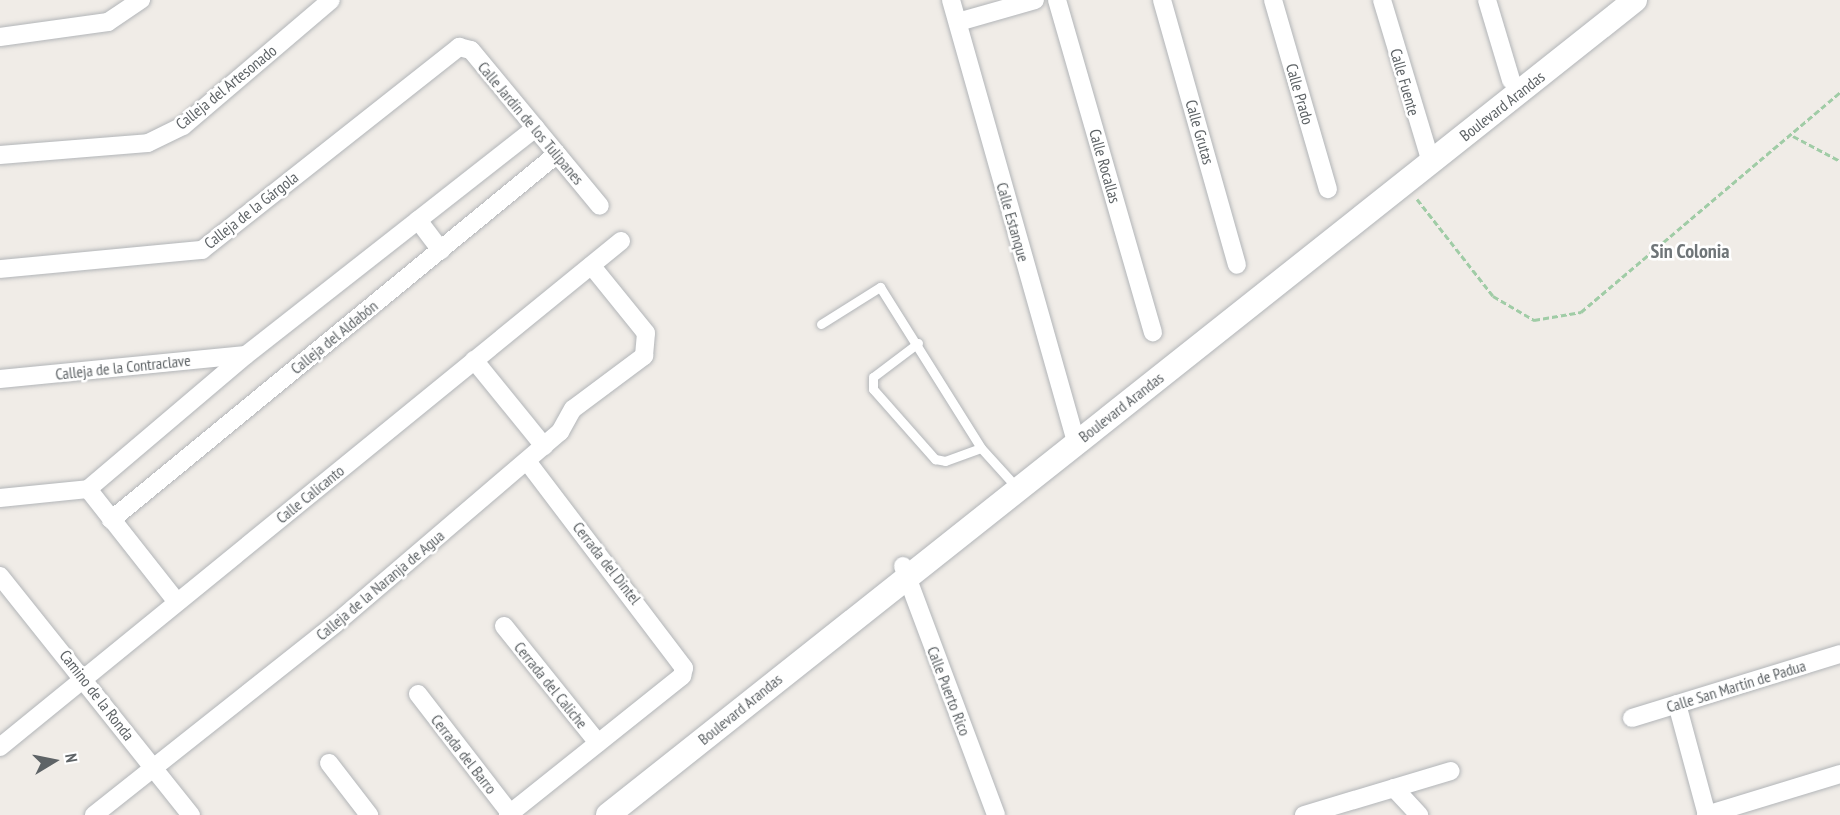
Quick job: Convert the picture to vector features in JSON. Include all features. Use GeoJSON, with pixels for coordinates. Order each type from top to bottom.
{"type":"FeatureCollection","features":[{"type":"Feature","properties":{"kind":"main road","name":"Boulevard Arandas"},"geometry":{"type":"LineString","coordinates":[[608,815],[905,571],[1010,480],[1074,437],[1404,183],[1427,155],[1511,80],[1610,0]]}},
{"type":"Feature","properties":{"kind":"main road","name":"Boulevard Arandas"},"geometry":{"type":"LineString","coordinates":[[592,815],[905,571],[1427,155],[1635,0]]}},
{"type":"Feature","properties":{"kind":"street"},"geometry":{"type":"LineString","coordinates":[[0,37],[108,22],[141,0]]}},
{"type":"Feature","properties":{"kind":"street","name":"Calleja del Artesonado"},"geometry":{"type":"LineString","coordinates":[[0,155],[148,143],[183,126],[331,0]]}},
{"type":"Feature","properties":{"kind":"street","name":"Calle Estanque"},"geometry":{"type":"LineString","coordinates":[[951,0],[1074,437]]}},
{"type":"Feature","properties":{"kind":"street"},"geometry":{"type":"LineString","coordinates":[[958,22],[1035,0]]}},
{"type":"Feature","properties":{"kind":"street","name":"Calle Rocallas"},"geometry":{"type":"LineString","coordinates":[[1058,0],[1154,332]]}},
{"type":"Feature","properties":{"kind":"street","name":"Calle Grutas"},"geometry":{"type":"LineString","coordinates":[[1162,0],[1237,265]]}},
{"type":"Feature","properties":{"kind":"street","name":"Calle Prado"},"geometry":{"type":"LineString","coordinates":[[1273,0],[1328,189]]}},
{"type":"Feature","properties":{"kind":"street","name":"Calle Fuente"},"geometry":{"type":"LineString","coordinates":[[1382,0],[1427,155]]}},
{"type":"Feature","properties":{"kind":"street"},"geometry":{"type":"LineString","coordinates":[[1487,0],[1511,80]]}},
{"type":"Feature","properties":{"kind":"street","name":"Calle Jardín de los Tulipanes"},"geometry":{"type":"LineString","coordinates":[[459,47],[471,50],[600,206]]}},
{"type":"Feature","properties":{"kind":"street","name":"Calleja de la Gárgola"},"geometry":{"type":"LineString","coordinates":[[0,269],[202,250],[459,47]]}},
{"type":"Feature","properties":{"kind":"street"},"geometry":{"type":"LineString","coordinates":[[0,498],[88,489],[246,356],[536,128]]}},
{"type":"Feature","properties":{"kind":"street","name":"Calleja del Aldabón"},"geometry":{"type":"LineString","coordinates":[[111,520],[557,154]]}},
{"type":"Feature","properties":{"kind":"street"},"geometry":{"type":"LineString","coordinates":[[418,220],[441,250]]}},
{"type":"Feature","properties":{"kind":"street","name":"Calle Calicanto"},"geometry":{"type":"LineString","coordinates":[[0,747],[621,241]]}},
{"type":"Feature","properties":{"kind":"street","name":"Calleja de la Naranja de Agua"},"geometry":{"type":"LineString","coordinates":[[94,815],[335,624],[544,446],[573,409],[644,356],[649,342],[591,265]]}},
{"type":"Feature","properties":{"kind":"street","name":"Calleja de la Contraclave"},"geometry":{"type":"LineString","coordinates":[[0,379],[246,356]]}},
{"type":"Feature","properties":{"kind":"street"},"geometry":{"type":"LineString","coordinates":[[474,360],[544,446]]}},
{"type":"Feature","properties":{"kind":"street","name":"Cerrada del Dintel"},"geometry":{"type":"LineString","coordinates":[[527,460],[684,668],[682,676],[598,743]]}},
{"type":"Feature","properties":{"kind":"street"},"geometry":{"type":"LineString","coordinates":[[88,489],[177,602]]}},
{"type":"Feature","properties":{"kind":"street","name":"Calle Puerto Rico"},"geometry":{"type":"LineString","coordinates":[[905,571],[996,815]]}},
{"type":"Feature","properties":{"kind":"street","name":"Camino de la Ronda"},"geometry":{"type":"LineString","coordinates":[[0,577],[84,678],[191,815]]}},
{"type":"Feature","properties":{"kind":"street","name":"Cerrada del Caliche"},"geometry":{"type":"LineString","coordinates":[[504,627],[598,743]]}},
{"type":"Feature","properties":{"kind":"street","name":"Calle San Martín de Padua"},"geometry":{"type":"LineString","coordinates":[[1632,718],[1840,654]]}},
{"type":"Feature","properties":{"kind":"street","name":"Cerrada del Barro"},"geometry":{"type":"LineString","coordinates":[[418,694],[509,814]]}},
{"type":"Feature","properties":{"kind":"street"},"geometry":{"type":"LineString","coordinates":[[1677,704],[1707,815],[1840,774]]}},
{"type":"Feature","properties":{"kind":"street"},"geometry":{"type":"LineString","coordinates":[[509,814],[598,743]]}},
{"type":"Feature","properties":{"kind":"street"},"geometry":{"type":"LineString","coordinates":[[329,763],[369,815]]}},
{"type":"Feature","properties":{"kind":"street"},"geometry":{"type":"LineString","coordinates":[[1304,815],[1451,771]]}},
{"type":"Feature","properties":{"kind":"street"},"geometry":{"type":"LineString","coordinates":[[1394,788],[1419,815]]}},
{"type":"Feature","properties":{"kind":"lane"},"geometry":{"type":"LineString","coordinates":[[821,324],[879,287],[918,343],[981,448],[1010,480]]}},
{"type":"Feature","properties":{"kind":"lane"},"geometry":{"type":"LineString","coordinates":[[918,343],[873,376],[873,389],[935,459],[945,461],[981,448]]}},
{"type":"Feature","properties":{"kind":"path"},"geometry":{"type":"LineString","coordinates":[[1404,183],[1493,296],[1534,320],[1581,312],[1793,136],[1840,92]]}},
{"type":"Feature","properties":{"kind":"path"},"geometry":{"type":"LineString","coordinates":[[1793,136],[1840,161]]}},
{"type":"Feature","properties":{"kind":"district","name":"Sin Colonia"},"geometry":{"type":"Point","coordinates":[1690,251]}}]}
